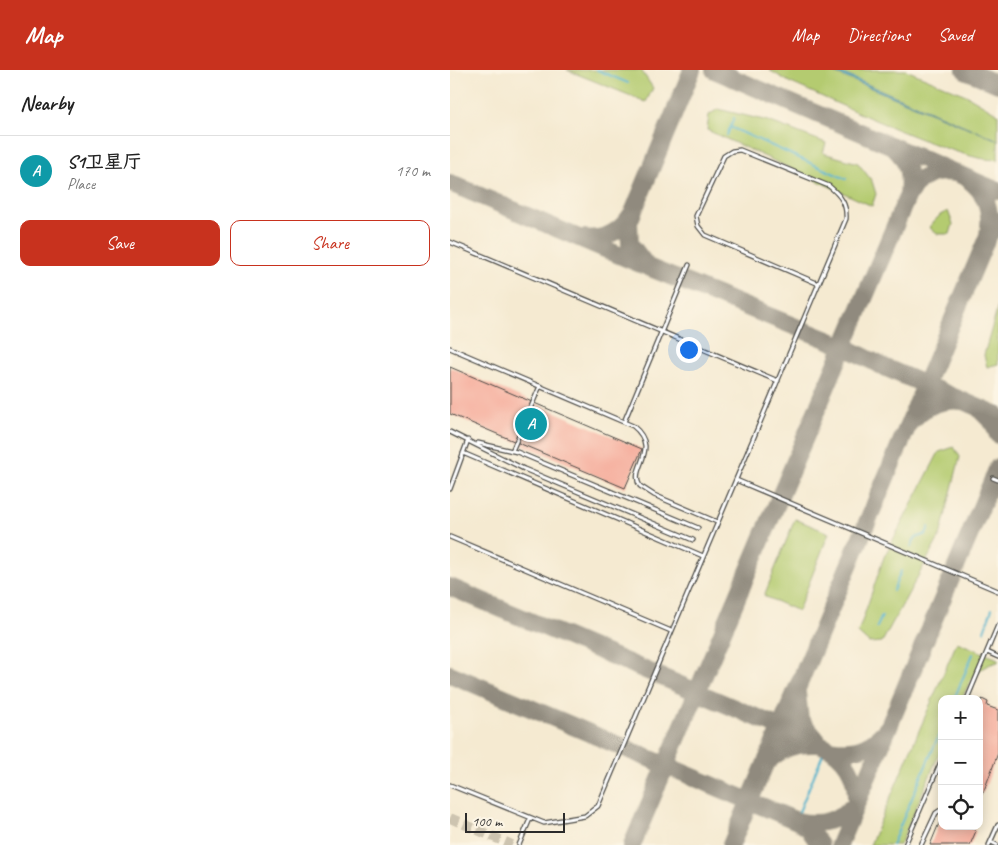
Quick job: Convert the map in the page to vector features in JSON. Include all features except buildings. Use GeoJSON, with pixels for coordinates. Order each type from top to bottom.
{"type":"FeatureCollection","features":[{"type":"Feature","properties":{"kind":"lane"},"geometry":{"type":"LineString","coordinates":[[450,785],[530,819],[544,823],[580,818],[596,810],[717,522],[736,480],[819,284],[846,219],[847,208],[840,195],[828,186],[740,150],[732,151],[724,156],[696,216],[698,226],[705,235],[819,284]]}},
{"type":"Feature","properties":{"kind":"lane"},"geometry":{"type":"LineString","coordinates":[[450,242],[778,381]]}},
{"type":"Feature","properties":{"kind":"lane"},"geometry":{"type":"LineString","coordinates":[[624,422],[690,265]]}},
{"type":"Feature","properties":{"kind":"lane"},"geometry":{"type":"LineString","coordinates":[[450,348],[624,422],[638,430],[646,442],[644,458],[637,478],[640,486],[654,495],[717,522]]}},
{"type":"Feature","properties":{"kind":"lane"},"geometry":{"type":"LineString","coordinates":[[512,451],[540,386]]}},
{"type":"Feature","properties":{"kind":"lane"},"geometry":{"type":"LineString","coordinates":[[450,432],[524,469],[693,540]]}},
{"type":"Feature","properties":{"kind":"lane"},"geometry":{"type":"LineString","coordinates":[[468,440],[512,451],[698,528]]}},
{"type":"Feature","properties":{"kind":"lane"},"geometry":{"type":"LineString","coordinates":[[450,490],[468,440]]}},
{"type":"Feature","properties":{"kind":"lane"},"geometry":{"type":"LineString","coordinates":[[463,453],[703,556]]}},
{"type":"Feature","properties":{"kind":"lane"},"geometry":{"type":"LineString","coordinates":[[993,478],[998,480]]}},
{"type":"Feature","properties":{"kind":"lane"},"geometry":{"type":"LineString","coordinates":[[736,480],[998,592]]}},
{"type":"Feature","properties":{"kind":"lane"},"geometry":{"type":"LineString","coordinates":[[450,537],[671,631]]}},
{"type":"Feature","properties":{"kind":"lane"},"geometry":{"type":"LineString","coordinates":[[969,695],[998,625]]}},
{"type":"Feature","properties":{"kind":"lane"},"geometry":{"type":"LineString","coordinates":[[987,652],[998,657]]}},
{"type":"Feature","properties":{"kind":"lane"},"geometry":{"type":"LineString","coordinates":[[905,845],[938,768]]}},
{"type":"Feature","properties":{"kind":"lane"},"geometry":{"type":"LineString","coordinates":[[922,845],[938,812]]}},
{"type":"Feature","properties":{"kind":"lane"},"geometry":{"type":"LineString","coordinates":[[519,845],[530,819]]}},
{"type":"Feature","properties":{"kind":"lane"},"geometry":{"type":"LineString","coordinates":[[998,825],[990,843],[998,845]]}},
{"type":"Feature","properties":{"kind":"green space"},"geometry":{"type":"Polygon","coordinates":[[[567,70],[641,70],[653,88],[646,102],[567,70]]]}},
{"type":"Feature","properties":{"kind":"green space"},"geometry":{"type":"Polygon","coordinates":[[[769,70],[906,70],[966,95],[998,114],[998,159],[982,159],[929,142],[791,83],[769,70]]]}},
{"type":"Feature","properties":{"kind":"green space"},"geometry":{"type":"Polygon","coordinates":[[[718,109],[768,121],[826,143],[823,153],[858,163],[872,181],[876,194],[872,206],[707,130],[709,115],[718,109]]]}},
{"type":"Feature","properties":{"kind":"green space"},"geometry":{"type":"Polygon","coordinates":[[[948,211],[953,224],[950,234],[937,234],[929,227],[940,215],[948,211]]]}},
{"type":"Feature","properties":{"kind":"green space"},"geometry":{"type":"Polygon","coordinates":[[[998,306],[998,364],[987,367],[984,355],[998,306]]]}},
{"type":"Feature","properties":{"kind":"green space"},"geometry":{"type":"Polygon","coordinates":[[[954,447],[960,457],[940,536],[882,642],[869,643],[858,633],[884,557],[939,452],[954,447]]]}},
{"type":"Feature","properties":{"kind":"green space"},"geometry":{"type":"Polygon","coordinates":[[[795,519],[829,533],[798,611],[764,596],[795,519]]]}},
{"type":"Feature","properties":{"kind":"green space"},"geometry":{"type":"Polygon","coordinates":[[[957,642],[998,659],[998,662],[984,667],[975,675],[964,695],[938,695],[938,756],[900,845],[870,845],[957,642]]]}},
{"type":"Feature","properties":{"kind":"water"},"geometry":{"type":"Polygon","coordinates":[[[827,70],[834,70],[998,140],[827,70]]]}},
{"type":"Feature","properties":{"kind":"waterway"},"geometry":{"type":"LineString","coordinates":[[597,70],[628,83]]}},
{"type":"Feature","properties":{"kind":"waterway"},"geometry":{"type":"LineString","coordinates":[[727,135],[734,118]]}},
{"type":"Feature","properties":{"kind":"waterway"},"geometry":{"type":"LineString","coordinates":[[730,127],[846,179]]}},
{"type":"Feature","properties":{"kind":"waterway"},"geometry":{"type":"LineString","coordinates":[[911,547],[915,538],[926,534],[929,527]]}},
{"type":"Feature","properties":{"kind":"waterway"},"geometry":{"type":"LineString","coordinates":[[893,591],[901,571]]}},
{"type":"Feature","properties":{"kind":"waterway"},"geometry":{"type":"LineString","coordinates":[[984,631],[992,609]]}},
{"type":"Feature","properties":{"kind":"waterway"},"geometry":{"type":"LineString","coordinates":[[877,627],[882,616]]}},
{"type":"Feature","properties":{"kind":"waterway"},"geometry":{"type":"LineString","coordinates":[[956,695],[973,654]]}},
{"type":"Feature","properties":{"kind":"waterway"},"geometry":{"type":"LineString","coordinates":[[892,845],[938,737]]}},
{"type":"Feature","properties":{"kind":"waterway"},"geometry":{"type":"LineString","coordinates":[[796,819],[825,749]]}},
{"type":"Feature","properties":{"kind":"taxiway"},"geometry":{"type":"LineString","coordinates":[[645,264],[630,244],[629,222],[692,70]]}},
{"type":"Feature","properties":{"kind":"taxiway"},"geometry":{"type":"LineString","coordinates":[[714,70],[998,191]]}},
{"type":"Feature","properties":{"kind":"taxiway"},"geometry":{"type":"LineString","coordinates":[[965,70],[998,84]]}},
{"type":"Feature","properties":{"kind":"taxiway"},"geometry":{"type":"LineString","coordinates":[[894,148],[906,164],[909,181],[908,195]]}},
{"type":"Feature","properties":{"kind":"taxiway"},"geometry":{"type":"LineString","coordinates":[[632,845],[908,195],[917,183],[928,175],[941,172],[956,173]]}},
{"type":"Feature","properties":{"kind":"taxiway"},"geometry":{"type":"LineString","coordinates":[[970,181],[985,199],[989,212],[988,235]]}},
{"type":"Feature","properties":{"kind":"taxiway"},"geometry":{"type":"LineString","coordinates":[[450,183],[633,261],[843,346],[884,367],[998,416]]}},
{"type":"Feature","properties":{"kind":"taxiway"},"geometry":{"type":"LineString","coordinates":[[583,238],[604,237],[616,231],[631,215]]}},
{"type":"Feature","properties":{"kind":"taxiway"},"geometry":{"type":"LineString","coordinates":[[731,845],[987,238],[998,221]]}},
{"type":"Feature","properties":{"kind":"taxiway"},"geometry":{"type":"LineString","coordinates":[[913,420],[923,410],[935,404],[961,401]]}},
{"type":"Feature","properties":{"kind":"taxiway"},"geometry":{"type":"LineString","coordinates":[[981,411],[993,423],[998,435]]}},
{"type":"Feature","properties":{"kind":"taxiway"},"geometry":{"type":"LineString","coordinates":[[839,845],[998,467]]}},
{"type":"Feature","properties":{"kind":"taxiway"},"geometry":{"type":"LineString","coordinates":[[450,587],[831,749],[849,750],[865,746],[878,738],[890,725]]}},
{"type":"Feature","properties":{"kind":"taxiway"},"geometry":{"type":"LineString","coordinates":[[450,674],[797,821],[808,828],[820,845]]}},
{"type":"Feature","properties":{"kind":"taxiway"},"geometry":{"type":"LineString","coordinates":[[797,693],[800,720],[817,740]]}},
{"type":"Feature","properties":{"kind":"taxiway"},"geometry":{"type":"LineString","coordinates":[[767,762],[778,753],[790,747],[802,744],[816,744]]}},
{"type":"Feature","properties":{"kind":"taxiway"},"geometry":{"type":"LineString","coordinates":[[797,821],[806,823],[829,821],[843,814],[856,804],[854,780],[848,766],[831,749]]}},
{"type":"Feature","properties":{"kind":"tunnel"},"geometry":{"type":"LineString","coordinates":[[450,818],[512,845]]}},
{"type":"Feature","properties":{"kind":"place","name":"S1卫星厅"},"geometry":{"type":"Point","coordinates":[531,424]}}]}
